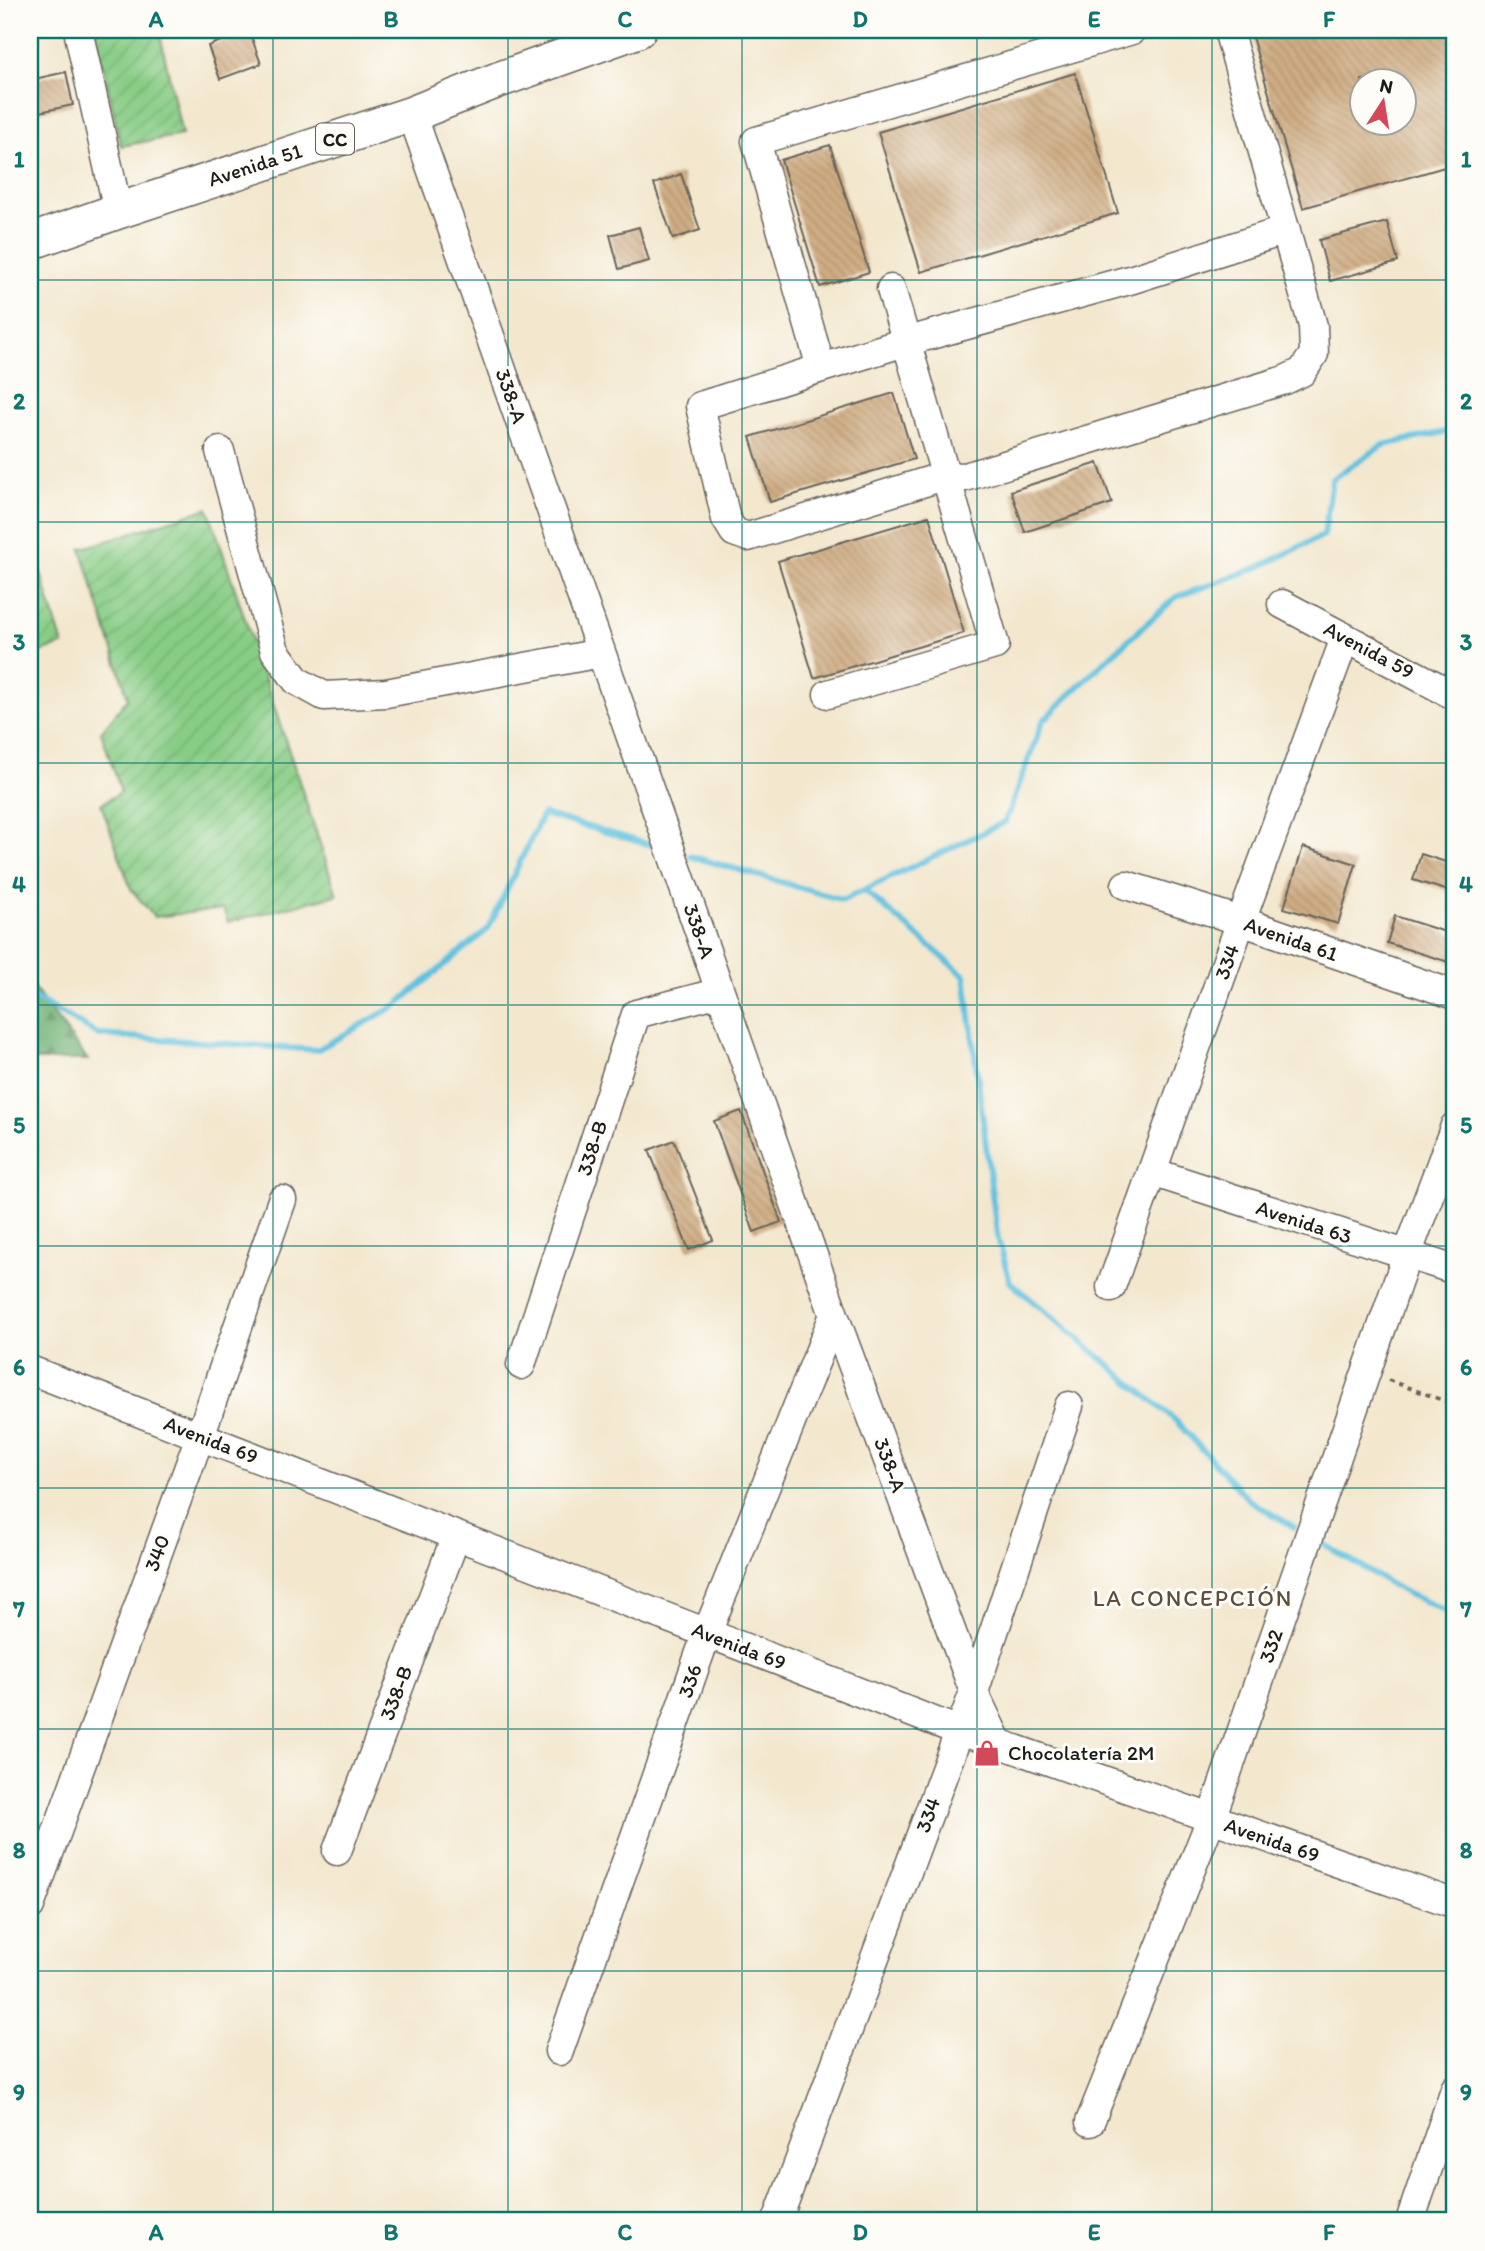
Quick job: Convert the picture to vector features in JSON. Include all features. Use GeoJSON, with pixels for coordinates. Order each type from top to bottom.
{"type":"FeatureCollection","features":[{"type":"Feature","properties":{"kind":"main road","name":"Avenida 51"},"geometry":{"type":"LineString","coordinates":[[30,242],[412,114],[638,30]]}},
{"type":"Feature","properties":{"kind":"street"},"geometry":{"type":"LineString","coordinates":[[78,30],[118,211]]}},
{"type":"Feature","properties":{"kind":"street"},"geometry":{"type":"LineString","coordinates":[[821,368],[756,141],[1132,30]]}},
{"type":"Feature","properties":{"kind":"street"},"geometry":{"type":"LineString","coordinates":[[1228,30],[1286,230],[1313,326],[1314,354],[1302,372],[1272,384],[965,477],[944,476],[748,537],[734,533],[726,519],[700,406],[905,342],[1133,279],[1286,230]]}},
{"type":"Feature","properties":{"kind":"street","name":"338-A"},"geometry":{"type":"LineString","coordinates":[[412,114],[834,1315],[974,1692],[998,1743]]}},
{"type":"Feature","properties":{"kind":"street"},"geometry":{"type":"LineString","coordinates":[[828,694],[995,645],[891,289]]}},
{"type":"Feature","properties":{"kind":"street"},"geometry":{"type":"LineString","coordinates":[[220,451],[275,651],[297,681],[324,696],[386,693],[601,653]]}},
{"type":"Feature","properties":{"kind":"street","name":"Avenida 59"},"geometry":{"type":"LineString","coordinates":[[1282,604],[1455,696]]}},
{"type":"Feature","properties":{"kind":"street","name":"334"},"geometry":{"type":"LineString","coordinates":[[1111,1287],[1345,638]]}},
{"type":"Feature","properties":{"kind":"street","name":"Avenida 61"},"geometry":{"type":"LineString","coordinates":[[1126,885],[1241,921],[1455,995]]}},
{"type":"Feature","properties":{"kind":"street","name":"338-B"},"geometry":{"type":"LineString","coordinates":[[521,1365],[636,1014],[720,992]]}},
{"type":"Feature","properties":{"kind":"street","name":"332"},"geometry":{"type":"LineString","coordinates":[[1090,2122],[1211,1819],[1407,1255],[1455,1126]]}},
{"type":"Feature","properties":{"kind":"street","name":"Avenida 63"},"geometry":{"type":"LineString","coordinates":[[1152,1172],[1455,1270]]}},
{"type":"Feature","properties":{"kind":"street","name":"340"},"geometry":{"type":"LineString","coordinates":[[30,1906],[200,1436],[282,1200]]}},
{"type":"Feature","properties":{"kind":"street","name":"336"},"geometry":{"type":"LineString","coordinates":[[559,2051],[707,1633],[834,1315]]}},
{"type":"Feature","properties":{"kind":"street","name":"Avenida 69"},"geometry":{"type":"LineString","coordinates":[[30,1370],[959,1731],[1455,1904]]}},
{"type":"Feature","properties":{"kind":"street","name":"334"},"geometry":{"type":"LineString","coordinates":[[776,2221],[974,1692],[1069,1406]]}},
{"type":"Feature","properties":{"kind":"street","name":"338-B"},"geometry":{"type":"LineString","coordinates":[[337,1851],[456,1536]]}},
{"type":"Feature","properties":{"kind":"street"},"geometry":{"type":"LineString","coordinates":[[1410,2221],[1455,2089]]}},
{"type":"Feature","properties":{"kind":"path"},"geometry":{"type":"LineString","coordinates":[[1366,1372],[1455,1405]]}},
{"type":"Feature","properties":{"kind":"green space"},"geometry":{"type":"Polygon","coordinates":[[[95,30],[159,30],[182,135],[121,146],[95,30]]]}},
{"type":"Feature","properties":{"kind":"green space"},"geometry":{"type":"Polygon","coordinates":[[[208,508],[337,895],[228,922],[223,909],[154,917],[131,889],[101,804],[121,792],[101,732],[128,698],[81,549],[208,508]]]}},
{"type":"Feature","properties":{"kind":"green space"},"geometry":{"type":"Polygon","coordinates":[[[30,538],[63,645],[30,655],[30,538]]]}},
{"type":"Feature","properties":{"kind":"green space"},"geometry":{"type":"Polygon","coordinates":[[[30,983],[88,1060],[30,1060],[30,983]]]}},
{"type":"Feature","properties":{"kind":"building"},"geometry":{"type":"Polygon","coordinates":[[[249,30],[261,64],[220,79],[208,46],[249,30]]]}},
{"type":"Feature","properties":{"kind":"building"},"geometry":{"type":"Polygon","coordinates":[[[1003,30],[1029,30],[1029,31],[1005,37],[1003,30]]]}},
{"type":"Feature","properties":{"kind":"building"},"geometry":{"type":"Polygon","coordinates":[[[1250,30],[1455,30],[1455,164],[1303,208],[1250,30]]]}},
{"type":"Feature","properties":{"kind":"building"},"geometry":{"type":"Polygon","coordinates":[[[66,72],[73,105],[30,114],[30,80],[66,72]]]}},
{"type":"Feature","properties":{"kind":"building"},"geometry":{"type":"Polygon","coordinates":[[[1075,73],[1118,213],[921,272],[878,132],[1075,73]]]}},
{"type":"Feature","properties":{"kind":"building"},"geometry":{"type":"Polygon","coordinates":[[[830,145],[869,272],[820,287],[781,160],[830,145]]]}},
{"type":"Feature","properties":{"kind":"building"},"geometry":{"type":"Polygon","coordinates":[[[681,174],[700,230],[673,239],[654,184],[681,174]]]}},
{"type":"Feature","properties":{"kind":"building"},"geometry":{"type":"Polygon","coordinates":[[[1387,222],[1398,262],[1330,281],[1319,240],[1387,222]]]}},
{"type":"Feature","properties":{"kind":"building"},"geometry":{"type":"Polygon","coordinates":[[[639,227],[649,261],[619,269],[610,235],[639,227]]]}},
{"type":"Feature","properties":{"kind":"building"},"geometry":{"type":"Polygon","coordinates":[[[894,393],[914,459],[770,502],[750,437],[894,393]]]}},
{"type":"Feature","properties":{"kind":"building"},"geometry":{"type":"Polygon","coordinates":[[[1098,463],[1112,503],[1025,532],[1011,491],[1098,463]]]}},
{"type":"Feature","properties":{"kind":"building"},"geometry":{"type":"Polygon","coordinates":[[[929,516],[964,633],[814,678],[778,561],[929,516]]]}},
{"type":"Feature","properties":{"kind":"building"},"geometry":{"type":"Polygon","coordinates":[[[1303,847],[1356,864],[1338,924],[1284,908],[1303,847]]]}},
{"type":"Feature","properties":{"kind":"building"},"geometry":{"type":"Polygon","coordinates":[[[1421,854],[1455,865],[1455,893],[1413,880],[1421,854]]]}},
{"type":"Feature","properties":{"kind":"building"},"geometry":{"type":"Polygon","coordinates":[[[1395,916],[1455,935],[1455,964],[1387,943],[1395,916]]]}},
{"type":"Feature","properties":{"kind":"building"},"geometry":{"type":"Polygon","coordinates":[[[741,1111],[781,1222],[754,1232],[714,1121],[741,1111]]]}},
{"type":"Feature","properties":{"kind":"building"},"geometry":{"type":"Polygon","coordinates":[[[674,1140],[713,1240],[689,1250],[649,1150],[674,1140]]]}},
{"type":"Feature","properties":{"kind":"waterway"},"geometry":{"type":"LineString","coordinates":[[690,856],[843,900],[1005,822],[1043,721],[1176,597],[1259,567],[1324,535],[1332,479],[1383,445],[1455,430]]}},
{"type":"Feature","properties":{"kind":"waterway"},"geometry":{"type":"LineString","coordinates":[[30,995],[99,1035],[317,1050],[395,1006],[488,929],[543,814],[651,845]]}},
{"type":"Feature","properties":{"kind":"waterway"},"geometry":{"type":"LineString","coordinates":[[864,890],[965,976],[997,1234],[1010,1282],[1175,1420],[1249,1500],[1294,1527]]}},
{"type":"Feature","properties":{"kind":"waterway"},"geometry":{"type":"LineString","coordinates":[[1325,1545],[1404,1592],[1455,1615]]}},
{"type":"Feature","properties":{"kind":"place","name":"Chocolatería 2M"},"geometry":{"type":"Point","coordinates":[987,1753]}},
{"type":"Feature","properties":{"kind":"district","name":"LA CONCEPCIÓN"},"geometry":{"type":"Point","coordinates":[1193,1598]}}]}
